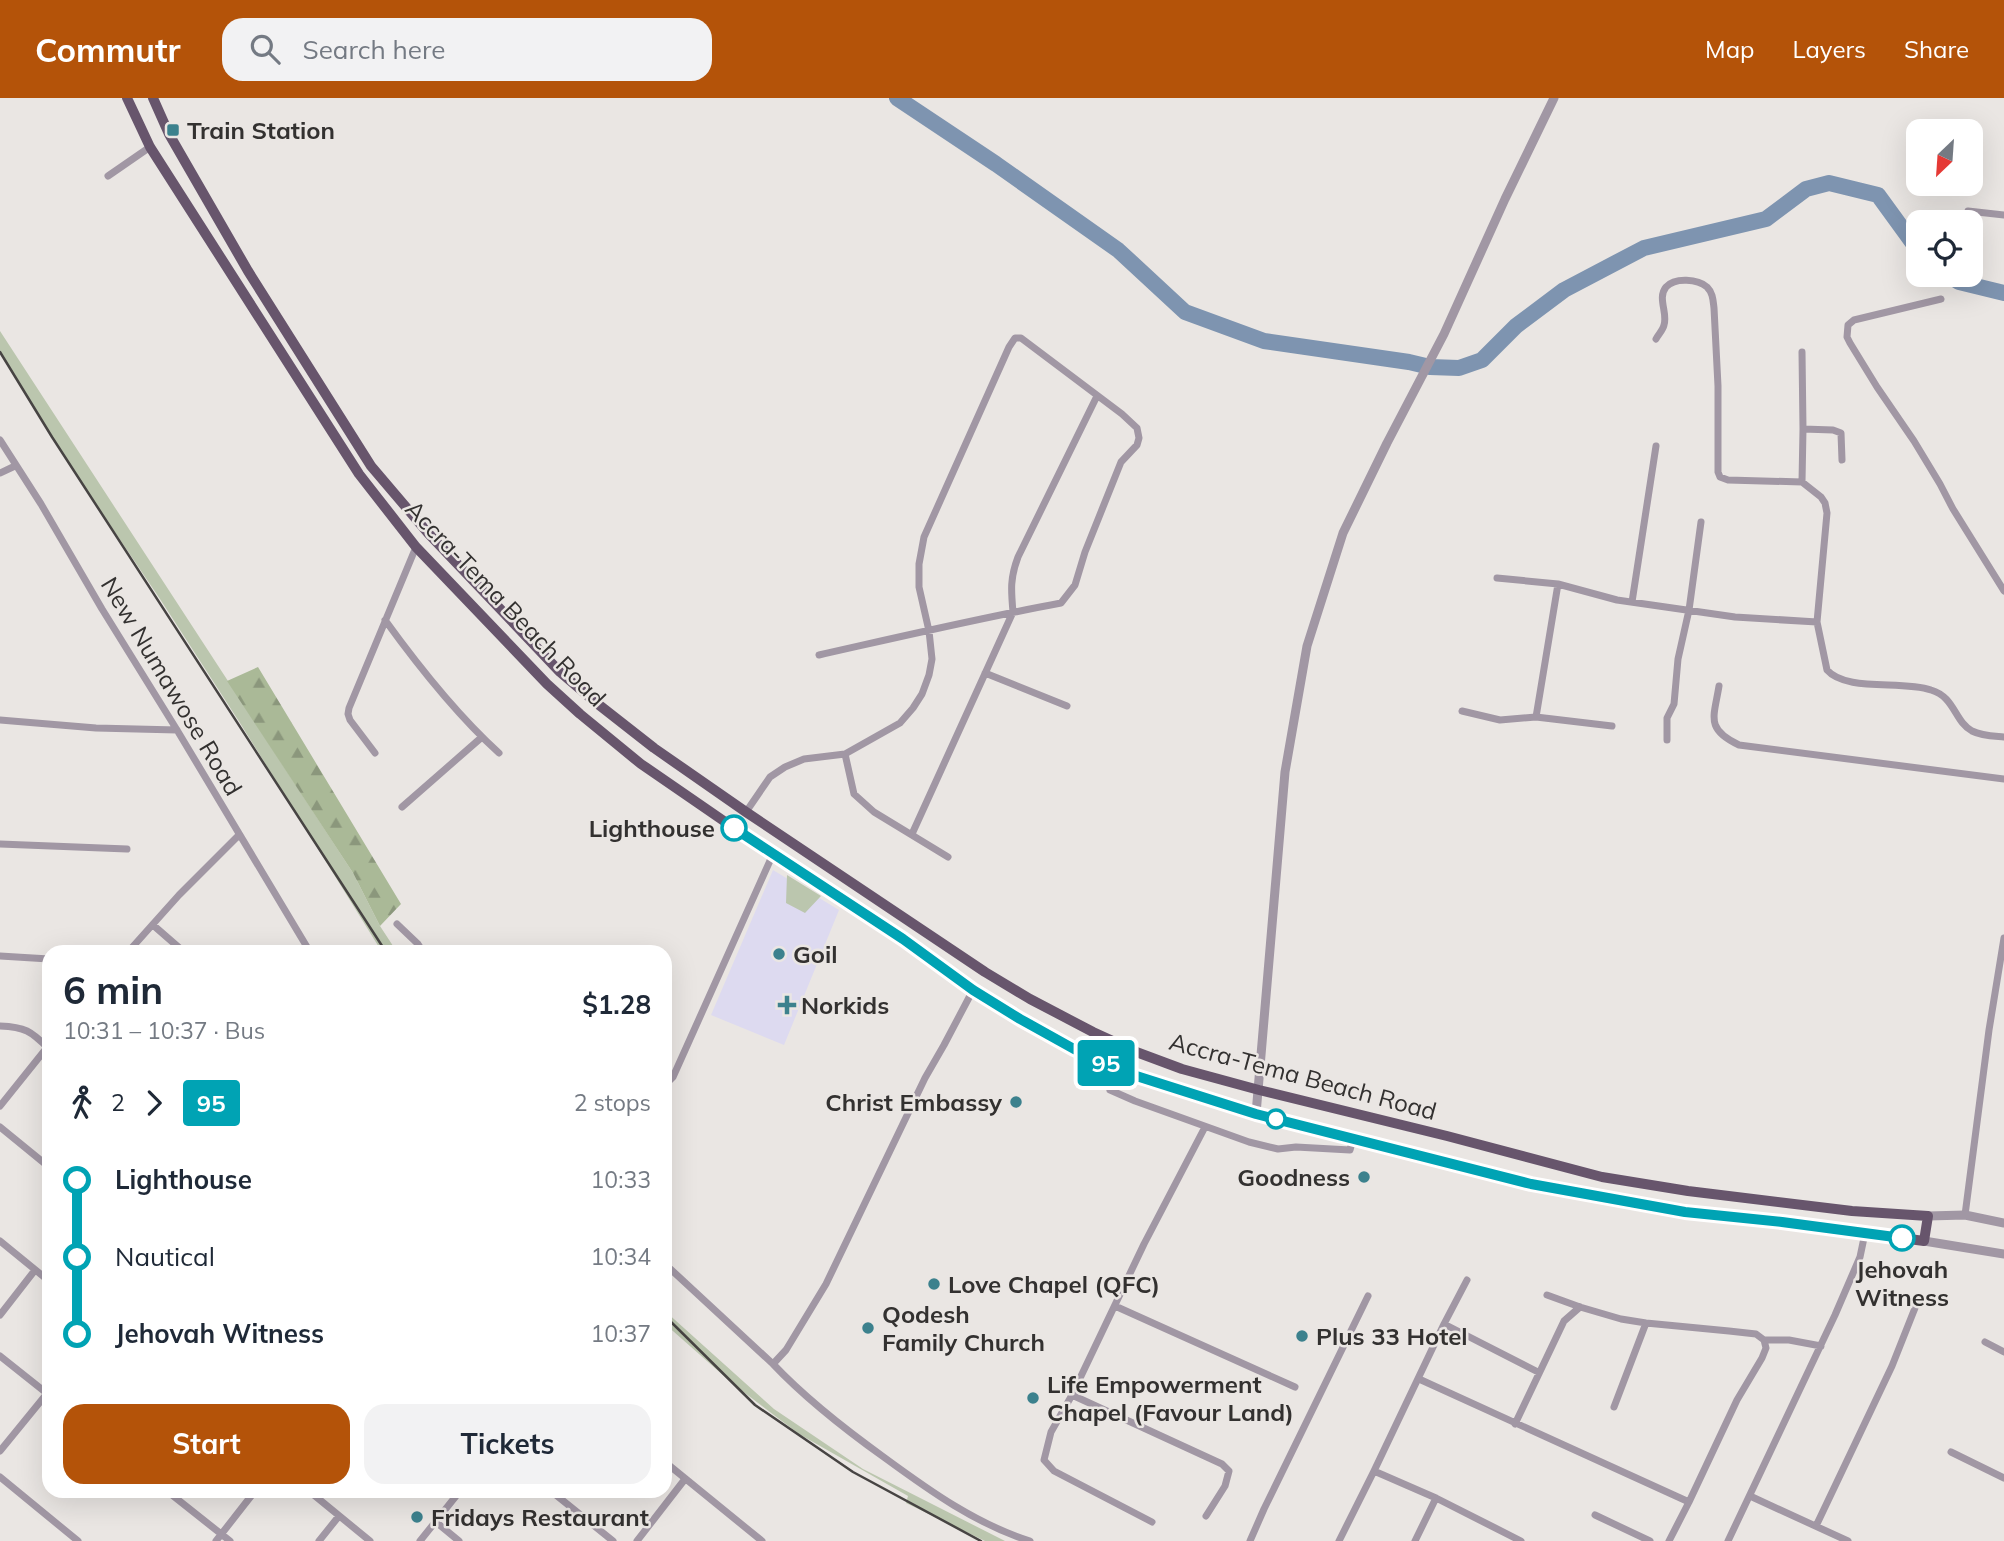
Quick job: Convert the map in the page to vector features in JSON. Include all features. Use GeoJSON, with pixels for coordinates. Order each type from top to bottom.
{"type":"FeatureCollection","features":[{"type":"Feature","properties":{"kind":"main road","name":"Accra-Tema Beach Road"},"geometry":{"type":"LineString","coordinates":[[127,98],[150,147],[359,474],[416,547],[547,684],[641,764],[903,939],[973,990],[1063,1043],[1127,1073],[1256,1114],[1531,1184],[1685,1212],[1924,1241]]}},
{"type":"Feature","properties":{"kind":"main road","name":"Accra-Tema Beach Road"},"geometry":{"type":"LineString","coordinates":[[153,98],[169,134],[248,271],[371,466],[412,514],[561,672],[654,748],[985,972],[1030,999],[1139,1053],[1182,1069],[1259,1090],[1602,1177],[1688,1191],[1852,1211],[1928,1216]]}},
{"type":"Feature","properties":{"kind":"main road"},"geometry":{"type":"LineString","coordinates":[[150,147],[169,134]]}},
{"type":"Feature","properties":{"kind":"main road"},"geometry":{"type":"LineString","coordinates":[[973,990],[985,972]]}},
{"type":"Feature","properties":{"kind":"main road"},"geometry":{"type":"LineString","coordinates":[[1924,1241],[1928,1216]]}},
{"type":"Feature","properties":{"kind":"street"},"geometry":{"type":"LineString","coordinates":[[1256,1114],[1285,772],[1307,646],[1342,533],[1438,347],[1554,98]]}},
{"type":"Feature","properties":{"kind":"street"},"geometry":{"type":"LineString","coordinates":[[108,176],[150,147]]}},
{"type":"Feature","properties":{"kind":"street"},"geometry":{"type":"LineString","coordinates":[[1983,213],[2004,215]]}},
{"type":"Feature","properties":{"kind":"street"},"geometry":{"type":"LineString","coordinates":[[1656,339],[1665,325],[1663,292],[1667,286],[1689,281],[1708,288],[1713,297],[1714,308],[1720,477],[1728,480],[1802,482],[1825,503],[1827,513],[1817,622],[1827,670],[1832,676],[1844,682],[1901,684],[1930,689],[1950,701],[1972,731],[1981,735],[2004,737]]}},
{"type":"Feature","properties":{"kind":"street"},"geometry":{"type":"LineString","coordinates":[[1941,299],[1854,320],[1848,325],[1847,337],[1914,441],[2004,591]]}},
{"type":"Feature","properties":{"kind":"street"},"geometry":{"type":"LineString","coordinates":[[746,812],[769,777],[804,759],[845,754],[900,723],[922,694],[932,659],[929,631],[919,587],[919,564],[924,537],[1013,341],[1021,338],[1137,428],[1137,444],[1121,462],[1085,552],[1076,585],[1061,603],[1013,612],[929,631],[819,654]]}},
{"type":"Feature","properties":{"kind":"street"},"geometry":{"type":"LineString","coordinates":[[1801,352],[1802,482]]}},
{"type":"Feature","properties":{"kind":"street"},"geometry":{"type":"LineString","coordinates":[[912,834],[1013,612],[1011,586],[1015,565],[1097,396]]}},
{"type":"Feature","properties":{"kind":"street"},"geometry":{"type":"LineString","coordinates":[[1803,429],[1833,430],[1841,433],[1842,460]]}},
{"type":"Feature","properties":{"kind":"street","name":"New Numawose Road"},"geometry":{"type":"LineString","coordinates":[[0,440],[306,945]]}},
{"type":"Feature","properties":{"kind":"street"},"geometry":{"type":"LineString","coordinates":[[1632,602],[1656,446]]}},
{"type":"Feature","properties":{"kind":"street"},"geometry":{"type":"LineString","coordinates":[[0,473],[15,466]]}},
{"type":"Feature","properties":{"kind":"street"},"geometry":{"type":"LineString","coordinates":[[1667,740],[1667,718],[1674,704],[1678,659],[1689,610],[1701,522]]}},
{"type":"Feature","properties":{"kind":"street"},"geometry":{"type":"LineString","coordinates":[[375,753],[348,715],[348,708],[416,547]]}},
{"type":"Feature","properties":{"kind":"street"},"geometry":{"type":"LineString","coordinates":[[1497,578],[1558,584],[1617,600],[1735,617],[1817,622]]}},
{"type":"Feature","properties":{"kind":"street"},"geometry":{"type":"LineString","coordinates":[[1536,717],[1558,584]]}},
{"type":"Feature","properties":{"kind":"street"},"geometry":{"type":"LineString","coordinates":[[385,620],[416,663],[499,753]]}},
{"type":"Feature","properties":{"kind":"street"},"geometry":{"type":"LineString","coordinates":[[985,673],[1067,706]]}},
{"type":"Feature","properties":{"kind":"street"},"geometry":{"type":"LineString","coordinates":[[1719,686],[1714,722],[1716,729],[1739,745],[2004,779]]}},
{"type":"Feature","properties":{"kind":"street"},"geometry":{"type":"LineString","coordinates":[[1462,711],[1500,720],[1536,717],[1612,726]]}},
{"type":"Feature","properties":{"kind":"street"},"geometry":{"type":"LineString","coordinates":[[0,720],[96,728],[177,730]]}},
{"type":"Feature","properties":{"kind":"street"},"geometry":{"type":"LineString","coordinates":[[402,807],[482,737]]}},
{"type":"Feature","properties":{"kind":"street"},"geometry":{"type":"LineString","coordinates":[[845,754],[854,794],[874,812],[948,857]]}},
{"type":"Feature","properties":{"kind":"street"},"geometry":{"type":"LineString","coordinates":[[134,945],[239,835]]}},
{"type":"Feature","properties":{"kind":"street"},"geometry":{"type":"LineString","coordinates":[[0,844],[127,849]]}},
{"type":"Feature","properties":{"kind":"street"},"geometry":{"type":"LineString","coordinates":[[672,1078],[773,853]]}},
{"type":"Feature","properties":{"kind":"street"},"geometry":{"type":"LineString","coordinates":[[152,925],[176,945]]}},
{"type":"Feature","properties":{"kind":"street"},"geometry":{"type":"LineString","coordinates":[[397,925],[419,945]]}},
{"type":"Feature","properties":{"kind":"street"},"geometry":{"type":"LineString","coordinates":[[1965,1215],[2004,938]]}},
{"type":"Feature","properties":{"kind":"street"},"geometry":{"type":"LineString","coordinates":[[0,956],[42,959]]}},
{"type":"Feature","properties":{"kind":"street"},"geometry":{"type":"LineString","coordinates":[[773,1364],[786,1350],[826,1284],[925,1077],[973,990]]}},
{"type":"Feature","properties":{"kind":"street"},"geometry":{"type":"LineString","coordinates":[[0,1026],[24,1028],[42,1041]]}},
{"type":"Feature","properties":{"kind":"street"},"geometry":{"type":"LineString","coordinates":[[0,1106],[42,1054]]}},
{"type":"Feature","properties":{"kind":"street"},"geometry":{"type":"LineString","coordinates":[[1110,1090],[1205,1127],[1278,1149],[1296,1147],[1350,1150],[1353,1139]]}},
{"type":"Feature","properties":{"kind":"street"},"geometry":{"type":"LineString","coordinates":[[0,1127],[42,1161]]}},
{"type":"Feature","properties":{"kind":"street"},"geometry":{"type":"LineString","coordinates":[[1152,1522],[1054,1471],[1044,1460],[1051,1433],[1205,1127]]}},
{"type":"Feature","properties":{"kind":"street"},"geometry":{"type":"LineString","coordinates":[[1928,1216],[1965,1215],[2004,1223]]}},
{"type":"Feature","properties":{"kind":"street"},"geometry":{"type":"LineString","coordinates":[[1728,1541],[1821,1346],[1860,1257],[1865,1233]]}},
{"type":"Feature","properties":{"kind":"street"},"geometry":{"type":"LineString","coordinates":[[0,1241],[42,1276]]}},
{"type":"Feature","properties":{"kind":"street"},"geometry":{"type":"LineString","coordinates":[[1924,1241],[2004,1254]]}},
{"type":"Feature","properties":{"kind":"street"},"geometry":{"type":"LineString","coordinates":[[0,1315],[35,1270]]}},
{"type":"Feature","properties":{"kind":"street"},"geometry":{"type":"LineString","coordinates":[[672,1270],[788,1379],[854,1436],[953,1506],[1030,1541]]}},
{"type":"Feature","properties":{"kind":"street"},"geometry":{"type":"LineString","coordinates":[[1339,1541],[1467,1280]]}},
{"type":"Feature","properties":{"kind":"street"},"geometry":{"type":"LineString","coordinates":[[1547,1295],[1604,1315],[1646,1323],[1756,1334],[1764,1340],[1788,1340],[1821,1346]]}},
{"type":"Feature","properties":{"kind":"street"},"geometry":{"type":"LineString","coordinates":[[1250,1541],[1368,1296]]}},
{"type":"Feature","properties":{"kind":"street"},"geometry":{"type":"LineString","coordinates":[[1115,1306],[1294,1387]]}},
{"type":"Feature","properties":{"kind":"street"},"geometry":{"type":"LineString","coordinates":[[1515,1424],[1564,1321],[1580,1307]]}},
{"type":"Feature","properties":{"kind":"street"},"geometry":{"type":"LineString","coordinates":[[1816,1526],[1892,1366],[1915,1308]]}},
{"type":"Feature","properties":{"kind":"street"},"geometry":{"type":"LineString","coordinates":[[1614,1407],[1646,1323]]}},
{"type":"Feature","properties":{"kind":"street"},"geometry":{"type":"LineString","coordinates":[[1444,1324],[1538,1372]]}},
{"type":"Feature","properties":{"kind":"street"},"geometry":{"type":"LineString","coordinates":[[1669,1541],[1737,1400],[1762,1358],[1766,1348],[1764,1340]]}},
{"type":"Feature","properties":{"kind":"street"},"geometry":{"type":"LineString","coordinates":[[1985,1342],[2004,1352]]}},
{"type":"Feature","properties":{"kind":"street"},"geometry":{"type":"LineString","coordinates":[[0,1356],[42,1388]]}},
{"type":"Feature","properties":{"kind":"street"},"geometry":{"type":"LineString","coordinates":[[1419,1379],[1689,1502]]}},
{"type":"Feature","properties":{"kind":"street"},"geometry":{"type":"LineString","coordinates":[[1072,1395],[1222,1464],[1228,1471],[1228,1479],[1206,1516]]}},
{"type":"Feature","properties":{"kind":"street"},"geometry":{"type":"LineString","coordinates":[[0,1451],[42,1400]]}},
{"type":"Feature","properties":{"kind":"street"},"geometry":{"type":"LineString","coordinates":[[1951,1452],[2004,1478]]}},
{"type":"Feature","properties":{"kind":"street"},"geometry":{"type":"LineString","coordinates":[[672,1468],[762,1541]]}},
{"type":"Feature","properties":{"kind":"street"},"geometry":{"type":"LineString","coordinates":[[1374,1472],[1436,1498],[1504,1532],[1511,1539],[1521,1541]]}},
{"type":"Feature","properties":{"kind":"street"},"geometry":{"type":"LineString","coordinates":[[0,1477],[74,1540]]}},
{"type":"Feature","properties":{"kind":"street"},"geometry":{"type":"LineString","coordinates":[[672,1496],[685,1479]]}},
{"type":"Feature","properties":{"kind":"street"},"geometry":{"type":"LineString","coordinates":[[1749,1496],[1848,1541]]}},
{"type":"Feature","properties":{"kind":"street"},"geometry":{"type":"LineString","coordinates":[[175,1498],[218,1538],[230,1541]]}},
{"type":"Feature","properties":{"kind":"street"},"geometry":{"type":"LineString","coordinates":[[218,1538],[250,1498]]}},
{"type":"Feature","properties":{"kind":"street"},"geometry":{"type":"LineString","coordinates":[[317,1498],[370,1541]]}},
{"type":"Feature","properties":{"kind":"street"},"geometry":{"type":"LineString","coordinates":[[420,1541],[452,1498]]}},
{"type":"Feature","properties":{"kind":"street"},"geometry":{"type":"LineString","coordinates":[[560,1498],[613,1541]]}},
{"type":"Feature","properties":{"kind":"street"},"geometry":{"type":"LineString","coordinates":[[637,1541],[670,1498]]}},
{"type":"Feature","properties":{"kind":"street"},"geometry":{"type":"LineString","coordinates":[[1415,1541],[1436,1498]]}},
{"type":"Feature","properties":{"kind":"street"},"geometry":{"type":"LineString","coordinates":[[1595,1515],[1650,1541]]}},
{"type":"Feature","properties":{"kind":"street"},"geometry":{"type":"LineString","coordinates":[[319,1541],[339,1516]]}},
{"type":"Feature","properties":{"kind":"street"},"geometry":{"type":"LineString","coordinates":[[436,1522],[459,1541]]}},
{"type":"Feature","properties":{"kind":"street"},"geometry":{"type":"LineString","coordinates":[[1500,1541],[1504,1532]]}},
{"type":"Feature","properties":{"kind":"shaded area"},"geometry":{"type":"Polygon","coordinates":[[[773,870],[839,910],[784,1045],[711,1015],[773,870]]]}},
{"type":"Feature","properties":{"kind":"green space"},"geometry":{"type":"Polygon","coordinates":[[[0,331],[353,873],[392,945],[378,945],[240,723],[75,473],[0,353],[0,331]]]}},
{"type":"Feature","properties":{"kind":"green space"},"geometry":{"type":"Polygon","coordinates":[[[258,667],[401,904],[380,926],[353,873],[227,681],[258,667]]]}},
{"type":"Feature","properties":{"kind":"green space"},"geometry":{"type":"Polygon","coordinates":[[[787,875],[821,896],[805,913],[786,903],[787,875]]]}},
{"type":"Feature","properties":{"kind":"green space"},"geometry":{"type":"Polygon","coordinates":[[[672,1317],[774,1409],[863,1469],[1005,1541],[985,1541],[906,1503],[908,1496],[799,1434],[733,1384],[672,1330],[672,1317]]]}},
{"type":"Feature","properties":{"kind":"waterway"},"geometry":{"type":"LineString","coordinates":[[897,98],[1118,250],[1185,312],[1264,341],[1430,367],[1459,368],[1482,360],[1516,326],[1564,290],[1644,248],[1766,219],[1806,189],[1829,183],[1878,195],[1906,234]]}},
{"type":"Feature","properties":{"kind":"waterway"},"geometry":{"type":"LineString","coordinates":[[1979,287],[2004,293]]}},
{"type":"Feature","properties":{"kind":"railway"},"geometry":{"type":"LineString","coordinates":[[0,352],[52,437],[381,945]]}},
{"type":"Feature","properties":{"kind":"railway"},"geometry":{"type":"LineString","coordinates":[[672,1323],[755,1405],[853,1472],[981,1541]]}},
{"type":"Feature","properties":{"kind":"bus line","name":"95"},"geometry":{"type":"LineString","coordinates":[[734,828],[903,939],[973,990],[1074,1049],[1127,1073],[1256,1114],[1531,1184],[1685,1212],[1902,1238]]}},
{"type":"Feature","properties":{"kind":"place","name":"Train Station"},"geometry":{"type":"Point","coordinates":[173,130]}},
{"type":"Feature","properties":{"kind":"place","name":"Lighthouse"},"geometry":{"type":"Point","coordinates":[734,828]}},
{"type":"Feature","properties":{"kind":"place","name":"Goil"},"geometry":{"type":"Point","coordinates":[779,954]}},
{"type":"Feature","properties":{"kind":"place","name":"Norkids"},"geometry":{"type":"Point","coordinates":[787,1005]}},
{"type":"Feature","properties":{"kind":"place","name":"Christ Embassy"},"geometry":{"type":"Point","coordinates":[1016,1102]}},
{"type":"Feature","properties":{"kind":"place","name":"Goodness"},"geometry":{"type":"Point","coordinates":[1364,1177]}},
{"type":"Feature","properties":{"kind":"place","name":"Jehovah Witness"},"geometry":{"type":"Point","coordinates":[1902,1238]}},
{"type":"Feature","properties":{"kind":"place","name":"Love Chapel (QFC)"},"geometry":{"type":"Point","coordinates":[934,1284]}},
{"type":"Feature","properties":{"kind":"place","name":"Qodesh Family Church"},"geometry":{"type":"Point","coordinates":[868,1328]}},
{"type":"Feature","properties":{"kind":"place","name":"Plus 33 Hotel"},"geometry":{"type":"Point","coordinates":[1302,1336]}},
{"type":"Feature","properties":{"kind":"place","name":"Life Empowerment Chapel (Favour Land)"},"geometry":{"type":"Point","coordinates":[1033,1398]}},
{"type":"Feature","properties":{"kind":"place","name":"Fridays Restaurant"},"geometry":{"type":"Point","coordinates":[417,1517]}}]}
